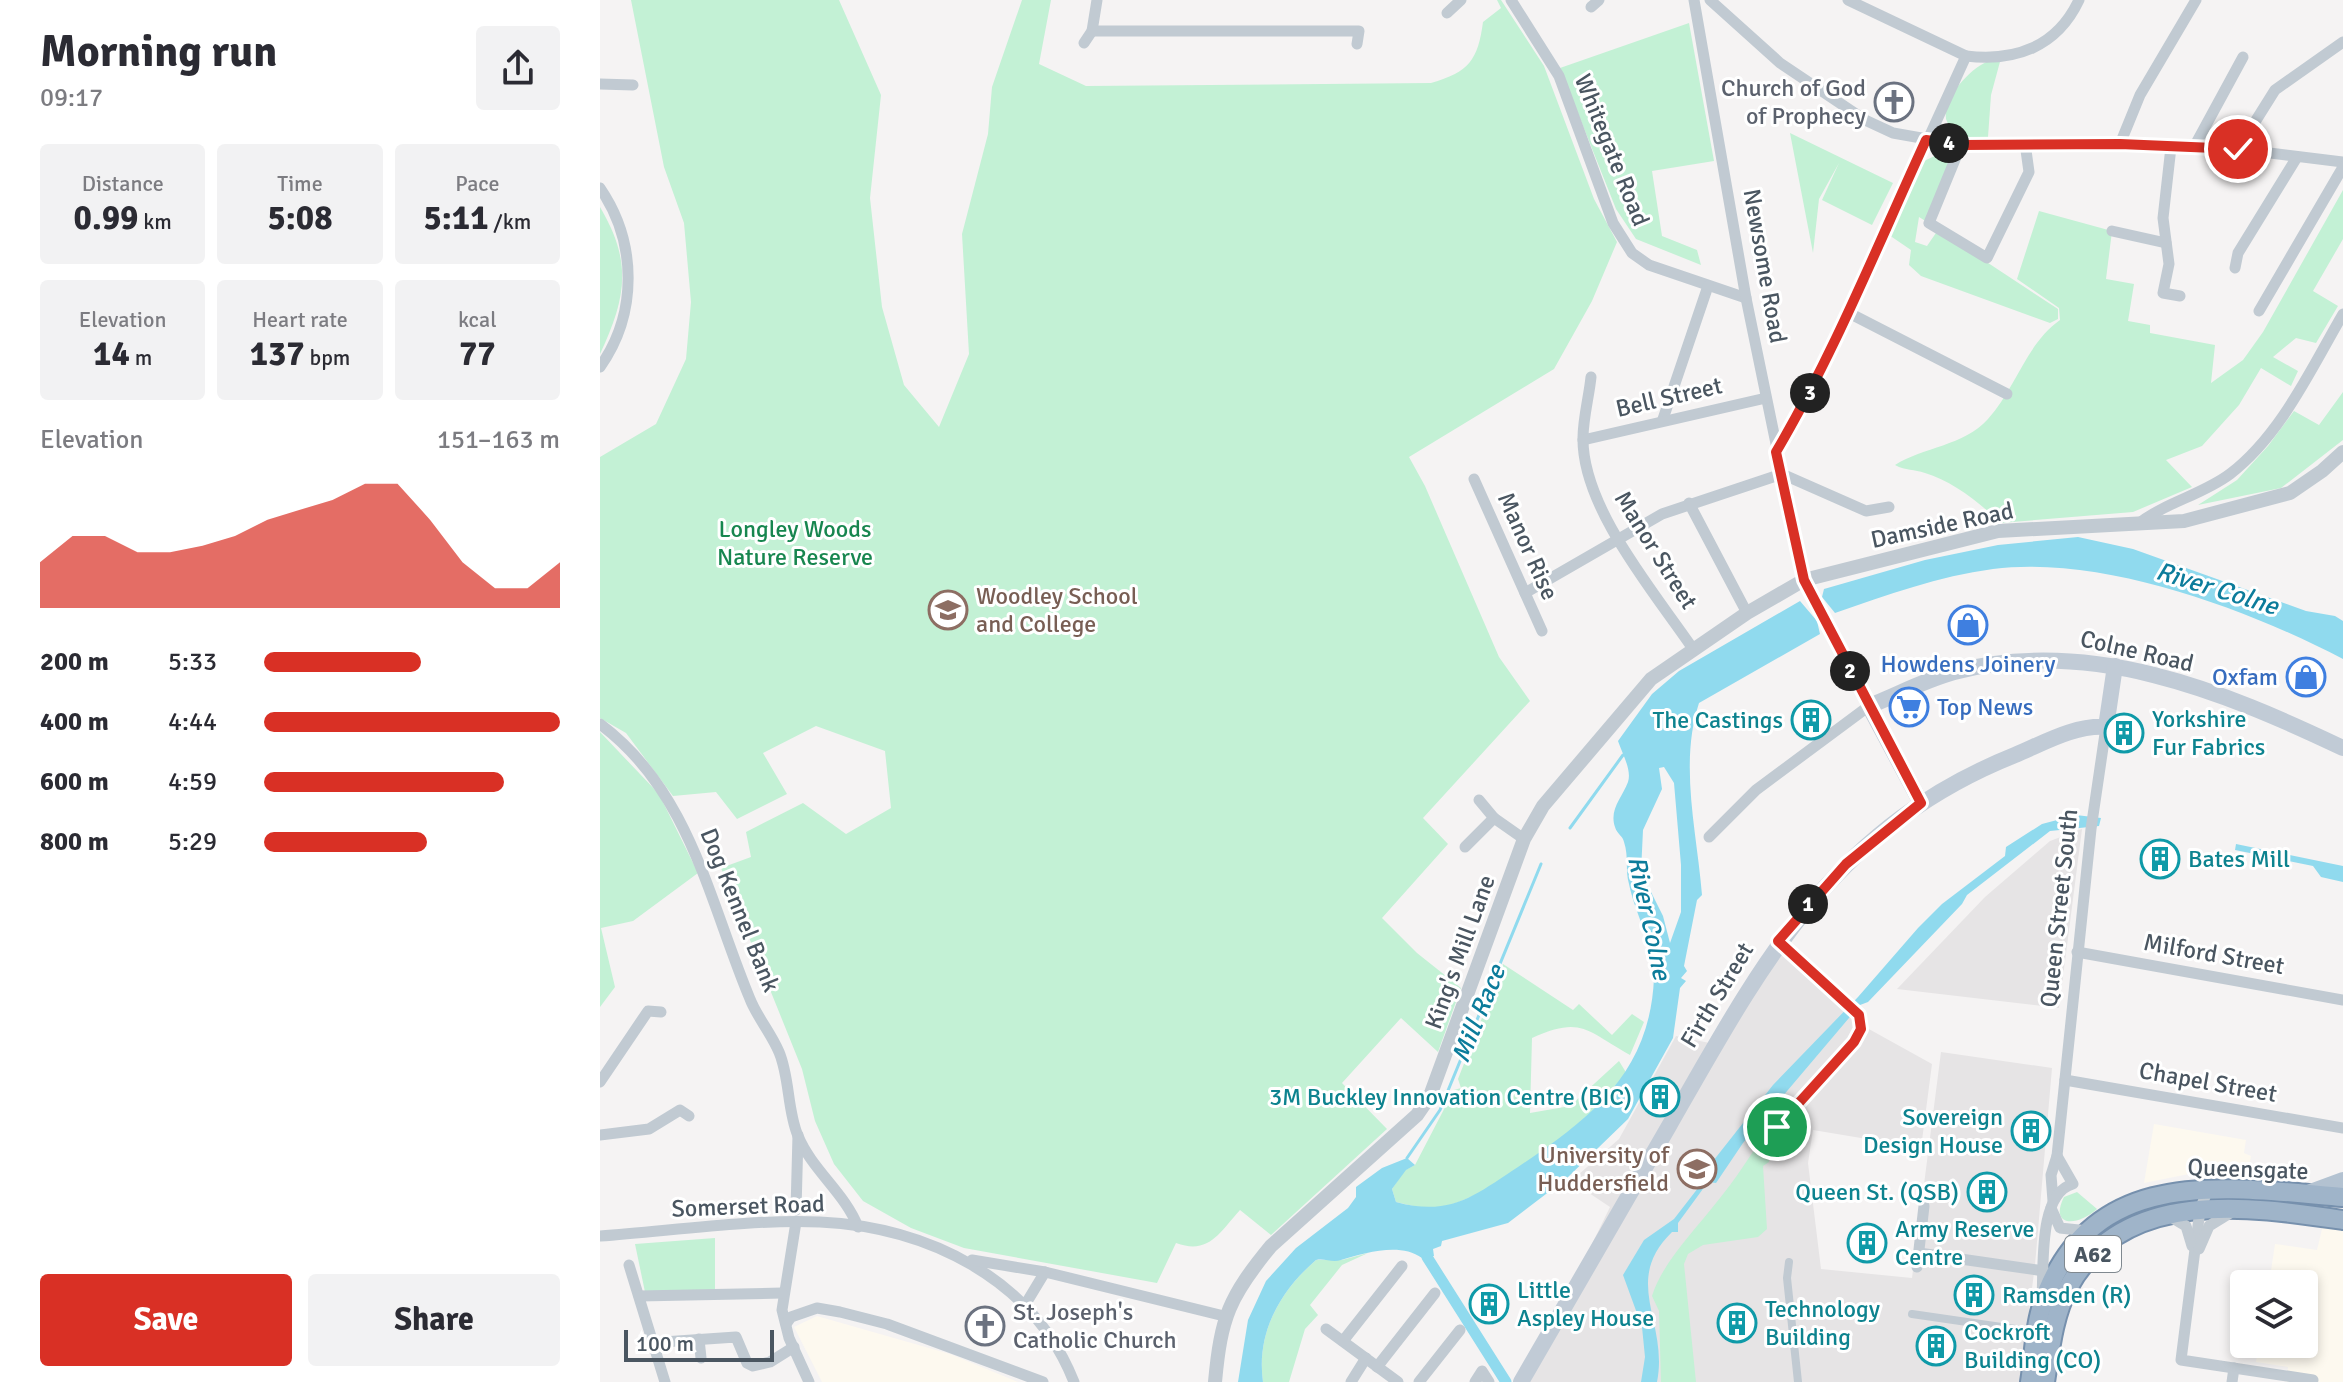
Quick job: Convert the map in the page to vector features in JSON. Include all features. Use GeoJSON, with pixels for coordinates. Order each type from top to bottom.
{"type":"FeatureCollection","features":[{"type":"Feature","properties":{"kind":"highway","name":"Queensgate"},"geometry":{"type":"LineString","coordinates":[[2030,1382],[2041,1311],[2067,1255],[2088,1231],[2118,1209],[2151,1195],[2213,1188],[2343,1197]]}},
{"type":"Feature","properties":{"kind":"highway","name":"Queensgate"},"geometry":{"type":"LineString","coordinates":[[2045,1382],[2055,1321],[2068,1288],[2085,1262],[2105,1242],[2130,1226],[2158,1216],[2200,1210],[2243,1209],[2342,1225]]}},
{"type":"Feature","properties":{"kind":"main road","name":"Colne Road"},"geometry":{"type":"LineString","coordinates":[[1869,706],[1952,672],[2005,662],[2065,658],[2115,666],[2266,712],[2343,748]]}},
{"type":"Feature","properties":{"kind":"main road","name":"Queen Street South"},"geometry":{"type":"LineString","coordinates":[[2106,727],[2115,666]]}},
{"type":"Feature","properties":{"kind":"main road"},"geometry":{"type":"LineString","coordinates":[[1869,706],[1921,803]]}},
{"type":"Feature","properties":{"kind":"main road","name":"Firth Street"},"geometry":{"type":"LineString","coordinates":[[1521,1382],[1747,987],[1778,941],[1846,864],[1921,803],[1996,762],[2087,726],[2106,727]]}},
{"type":"Feature","properties":{"kind":"main road"},"geometry":{"type":"LineString","coordinates":[[2304,1194],[2343,1180]]}},
{"type":"Feature","properties":{"kind":"street"},"geometry":{"type":"LineString","coordinates":[[1084,43],[1092,31],[1097,0]]}},
{"type":"Feature","properties":{"kind":"street"},"geometry":{"type":"LineString","coordinates":[[1447,13],[1461,0]]}},
{"type":"Feature","properties":{"kind":"street","name":"Whitegate Road"},"geometry":{"type":"LineString","coordinates":[[1511,0],[1559,76],[1613,223],[1626,245],[1649,265],[1746,298]]}},
{"type":"Feature","properties":{"kind":"street","name":"Newsome Road"},"geometry":{"type":"LineString","coordinates":[[1694,0],[1746,298],[1776,452],[1806,582],[1869,706]]}},
{"type":"Feature","properties":{"kind":"street"},"geometry":{"type":"LineString","coordinates":[[1710,0],[1756,45],[1865,120],[1893,133],[1961,145],[2120,144],[2238,149],[2343,164],[2259,311]]}},
{"type":"Feature","properties":{"kind":"street"},"geometry":{"type":"LineString","coordinates":[[1848,0],[1966,56],[1990,59],[2028,52],[2056,34],[2079,0]]}},
{"type":"Feature","properties":{"kind":"street"},"geometry":{"type":"LineString","coordinates":[[2120,144],[2140,95],[2196,0]]}},
{"type":"Feature","properties":{"kind":"street"},"geometry":{"type":"LineString","coordinates":[[1092,31],[1359,31],[1357,44]]}},
{"type":"Feature","properties":{"kind":"street"},"geometry":{"type":"LineString","coordinates":[[2238,149],[2275,90],[2343,42]]}},
{"type":"Feature","properties":{"kind":"street"},"geometry":{"type":"LineString","coordinates":[[1776,452],[1804,405],[1849,313],[1966,56]]}},
{"type":"Feature","properties":{"kind":"street"},"geometry":{"type":"LineString","coordinates":[[2193,149],[2243,57]]}},
{"type":"Feature","properties":{"kind":"street"},"geometry":{"type":"LineString","coordinates":[[600,84],[633,85]]}},
{"type":"Feature","properties":{"kind":"street"},"geometry":{"type":"LineString","coordinates":[[1961,145],[1929,223],[1987,258],[2029,172],[2025,143]]}},
{"type":"Feature","properties":{"kind":"street"},"geometry":{"type":"LineString","coordinates":[[2171,147],[2163,218],[2169,264],[2163,293],[2180,296]]}},
{"type":"Feature","properties":{"kind":"street"},"geometry":{"type":"LineString","coordinates":[[2240,264],[2297,157]]}},
{"type":"Feature","properties":{"kind":"street"},"geometry":{"type":"LineString","coordinates":[[600,188],[612,206],[627,251],[628,294],[624,320],[600,367]]}},
{"type":"Feature","properties":{"kind":"street"},"geometry":{"type":"LineString","coordinates":[[2112,231],[2166,243]]}},
{"type":"Feature","properties":{"kind":"street"},"geometry":{"type":"LineString","coordinates":[[1663,419],[1708,286]]}},
{"type":"Feature","properties":{"kind":"street"},"geometry":{"type":"LineString","coordinates":[[1849,313],[2007,394]]}},
{"type":"Feature","properties":{"kind":"street"},"geometry":{"type":"LineString","coordinates":[[2138,524],[2157,510],[2227,476],[2242,463],[2288,407],[2343,314]]}},
{"type":"Feature","properties":{"kind":"street","name":"Manor Street"},"geometry":{"type":"LineString","coordinates":[[1591,377],[1583,440],[1593,490],[1618,538],[1693,649]]}},
{"type":"Feature","properties":{"kind":"street","name":"Bell Street"},"geometry":{"type":"LineString","coordinates":[[1583,440],[1663,419],[1766,398]]}},
{"type":"Feature","properties":{"kind":"street","name":"Damside Road"},"geometry":{"type":"LineString","coordinates":[[1806,582],[1998,531],[2184,521],[2270,501],[2309,481],[2343,452]]}},
{"type":"Feature","properties":{"kind":"street"},"geometry":{"type":"LineString","coordinates":[[1525,593],[1618,538],[1689,503],[1782,474],[1866,511],[1889,507]]}},
{"type":"Feature","properties":{"kind":"street","name":"Manor Rise"},"geometry":{"type":"LineString","coordinates":[[1474,479],[1542,631]]}},
{"type":"Feature","properties":{"kind":"street"},"geometry":{"type":"LineString","coordinates":[[1689,503],[1747,613]]}},
{"type":"Feature","properties":{"kind":"street","name":"King's Mill Lane"},"geometry":{"type":"LineString","coordinates":[[1215,1382],[1224,1316],[1236,1292],[1271,1246],[1425,1105],[1489,941],[1524,839],[1543,806],[1651,679],[1747,613],[1806,582]]}},
{"type":"Feature","properties":{"kind":"street"},"geometry":{"type":"LineString","coordinates":[[1709,837],[1756,790],[1869,706]]}},
{"type":"Feature","properties":{"kind":"street","name":"Dog Kennel Bank"},"geometry":{"type":"LineString","coordinates":[[600,724],[625,743],[671,800],[718,904],[750,1000],[780,1053],[798,1135],[796,1216],[782,1293],[786,1324],[809,1382]]}},
{"type":"Feature","properties":{"kind":"street","name":"Queen Street South"},"geometry":{"type":"LineString","coordinates":[[2060,1228],[2050,1194],[2093,811],[2106,727]]}},
{"type":"Feature","properties":{"kind":"street"},"geometry":{"type":"LineString","coordinates":[[1479,800],[1494,818],[1524,839]]}},
{"type":"Feature","properties":{"kind":"street"},"geometry":{"type":"LineString","coordinates":[[1465,847],[1494,818]]}},
{"type":"Feature","properties":{"kind":"street"},"geometry":{"type":"LineString","coordinates":[[1770,1146],[1777,1127],[1860,1035],[1859,1015],[1778,941]]}},
{"type":"Feature","properties":{"kind":"street","name":"Milford Street"},"geometry":{"type":"LineString","coordinates":[[2077,952],[2343,1000]]}},
{"type":"Feature","properties":{"kind":"street"},"geometry":{"type":"LineString","coordinates":[[600,1082],[652,1008]]}},
{"type":"Feature","properties":{"kind":"street","name":"Chapel Street"},"geometry":{"type":"LineString","coordinates":[[2065,1080],[2343,1128]]}},
{"type":"Feature","properties":{"kind":"street"},"geometry":{"type":"LineString","coordinates":[[600,1135],[649,1129],[683,1109]]}},
{"type":"Feature","properties":{"kind":"street","name":"Dog Kennel Bank"},"geometry":{"type":"LineString","coordinates":[[798,1135],[852,1212],[858,1227]]}},
{"type":"Feature","properties":{"kind":"street"},"geometry":{"type":"LineString","coordinates":[[2055,1160],[2073,1184],[2060,1189]]}},
{"type":"Feature","properties":{"kind":"street","name":"Queen Street South"},"geometry":{"type":"LineString","coordinates":[[2041,1311],[2046,1212],[2060,1189],[2055,1160]]}},
{"type":"Feature","properties":{"kind":"street"},"geometry":{"type":"LineString","coordinates":[[2213,1188],[2206,1194],[2200,1210],[2180,1357],[2184,1362],[2234,1368],[2283,1379],[2318,1381]]}},
{"type":"Feature","properties":{"kind":"street"},"geometry":{"type":"LineString","coordinates":[[1917,1267],[1924,1206]]}},
{"type":"Feature","properties":{"kind":"street"},"geometry":{"type":"LineString","coordinates":[[2194,1260],[2209,1226],[2226,1214],[2243,1209]]}},
{"type":"Feature","properties":{"kind":"street","name":"Somerset Road"},"geometry":{"type":"LineString","coordinates":[[600,1236],[796,1216],[919,1241],[967,1260],[1025,1305],[1060,1353],[1074,1382]]}},
{"type":"Feature","properties":{"kind":"street"},"geometry":{"type":"LineString","coordinates":[[2158,1216],[2171,1216],[2186,1226],[2194,1260]]}},
{"type":"Feature","properties":{"kind":"street"},"geometry":{"type":"LineString","coordinates":[[2046,1248],[2060,1228],[2088,1231]]}},
{"type":"Feature","properties":{"kind":"street"},"geometry":{"type":"LineString","coordinates":[[1919,1253],[2044,1271]]}},
{"type":"Feature","properties":{"kind":"street"},"geometry":{"type":"LineString","coordinates":[[967,1260],[1045,1272],[1224,1316]]}},
{"type":"Feature","properties":{"kind":"street"},"geometry":{"type":"LineString","coordinates":[[1789,1262],[1787,1278],[1798,1382]]}},
{"type":"Feature","properties":{"kind":"street"},"geometry":{"type":"LineString","coordinates":[[629,1265],[665,1382]]}},
{"type":"Feature","properties":{"kind":"street"},"geometry":{"type":"LineString","coordinates":[[1343,1341],[1402,1266]]}},
{"type":"Feature","properties":{"kind":"street"},"geometry":{"type":"LineString","coordinates":[[1025,1305],[1045,1272]]}},
{"type":"Feature","properties":{"kind":"street"},"geometry":{"type":"LineString","coordinates":[[639,1296],[782,1293]]}},
{"type":"Feature","properties":{"kind":"street"},"geometry":{"type":"LineString","coordinates":[[1377,1367],[1435,1293]]}},
{"type":"Feature","properties":{"kind":"street"},"geometry":{"type":"LineString","coordinates":[[786,1324],[797,1314],[817,1308],[840,1312],[887,1324],[1043,1382]]}},
{"type":"Feature","properties":{"kind":"street"},"geometry":{"type":"LineString","coordinates":[[1912,1314],[2029,1331]]}},
{"type":"Feature","properties":{"kind":"street"},"geometry":{"type":"LineString","coordinates":[[1326,1329],[1398,1382]]}},
{"type":"Feature","properties":{"kind":"street"},"geometry":{"type":"LineString","coordinates":[[1419,1382],[1460,1330]]}},
{"type":"Feature","properties":{"kind":"street"},"geometry":{"type":"LineString","coordinates":[[663,1342],[736,1337],[747,1363],[753,1366],[770,1362],[794,1347]]}},
{"type":"Feature","properties":{"kind":"street"},"geometry":{"type":"LineString","coordinates":[[699,1339],[701,1358]]}},
{"type":"Feature","properties":{"kind":"street"},"geometry":{"type":"LineString","coordinates":[[1351,1382],[1366,1358]]}},
{"type":"Feature","properties":{"kind":"street"},"geometry":{"type":"LineString","coordinates":[[1475,1382],[1482,1366],[1489,1382]]}},
{"type":"Feature","properties":{"kind":"street"},"geometry":{"type":"LineString","coordinates":[[2232,1382],[2234,1368]]}},
{"type":"Feature","properties":{"kind":"shaded area"},"geometry":{"type":"Polygon","coordinates":[[[2082,829],[2059,1008],[1897,989],[1985,897],[2050,841],[2082,829]]]}},
{"type":"Feature","properties":{"kind":"shaded area","name":"University of Huddersfield"},"geometry":{"type":"Polygon","coordinates":[[[1779,953],[1858,1023],[1932,1064],[1921,1148],[1813,1130],[1808,1163],[1821,1269],[1912,1278],[1941,1052],[2052,1068],[2035,1265],[2020,1382],[1525,1382],[1610,1207],[1580,1187],[1578,1175],[1619,1139],[1676,1036],[1719,1045],[1779,953]]]}},
{"type":"Feature","properties":{"kind":"shaded area"},"geometry":{"type":"Polygon","coordinates":[[[2154,1124],[2246,1140],[2244,1153],[2251,1156],[2247,1178],[2199,1172],[2144,1183],[2154,1124]]]}},
{"type":"Feature","properties":{"kind":"shaded area"},"geometry":{"type":"Polygon","coordinates":[[[2323,1225],[2343,1230],[2343,1382],[2286,1382],[2288,1367],[2256,1362],[2257,1358],[2318,1358],[2318,1270],[2271,1270],[2275,1244],[2317,1250],[2323,1225]]]}},
{"type":"Feature","properties":{"kind":"shaded area"},"geometry":{"type":"Polygon","coordinates":[[[817,1316],[950,1354],[1018,1382],[822,1382],[794,1327],[817,1316]]]}},
{"type":"Feature","properties":{"kind":"green space","name":"Longley Woods Nature Reserve"},"geometry":{"type":"Polygon","coordinates":[[[631,0],[839,0],[881,95],[870,198],[882,307],[904,385],[939,427],[969,354],[962,234],[988,134],[992,87],[1022,0],[1051,0],[1039,64],[1086,86],[1431,83],[1454,74],[1469,63],[1478,46],[1483,22],[1501,8],[1497,0],[1501,0],[1544,66],[1594,199],[1617,242],[1592,301],[1554,369],[1409,457],[1425,486],[1499,657],[1530,701],[1423,818],[1448,844],[1382,918],[1417,953],[1461,988],[1438,1052],[1401,1018],[1342,1083],[1387,1129],[1271,1235],[1240,1210],[1219,1234],[1205,1244],[1187,1246],[1176,1243],[1157,1283],[964,1248],[911,1228],[863,1201],[834,1164],[815,1121],[802,1069],[721,868],[751,857],[746,832],[803,803],[846,834],[891,808],[885,751],[816,726],[763,753],[787,794],[737,819],[716,792],[673,796],[626,733],[600,718],[600,457],[656,424],[686,359],[691,302],[684,223],[664,167],[631,0]]]}},
{"type":"Feature","properties":{"kind":"green space"},"geometry":{"type":"Polygon","coordinates":[[[1689,23],[1714,161],[1652,171],[1662,236],[1697,250],[1701,265],[1636,239],[1616,209],[1560,68],[1689,23]]]}},
{"type":"Feature","properties":{"kind":"green space"},"geometry":{"type":"Polygon","coordinates":[[[2001,58],[1991,95],[1988,137],[1962,137],[1952,133],[1946,119],[1945,102],[1976,68],[2001,58]]]}},
{"type":"Feature","properties":{"kind":"green space"},"geometry":{"type":"Polygon","coordinates":[[[1790,133],[1893,183],[1872,225],[1822,200],[1839,163],[1819,199],[1813,253],[1790,133]]]}},
{"type":"Feature","properties":{"kind":"green space"},"geometry":{"type":"Polygon","coordinates":[[[1943,152],[1955,152],[1927,222],[1919,217],[1915,242],[1927,246],[1938,230],[2058,309],[2058,319],[2050,323],[1921,276],[1909,265],[1911,250],[1889,235],[1924,161],[1943,152]]]}},
{"type":"Feature","properties":{"kind":"green space"},"geometry":{"type":"Polygon","coordinates":[[[2343,190],[2343,239],[2313,291],[2338,306],[2316,343],[2296,338],[2273,357],[2298,371],[2291,386],[2261,368],[2239,405],[2202,446],[2166,460],[2192,487],[2133,512],[2000,523],[1956,487],[1925,473],[1895,465],[1955,441],[1978,428],[1998,407],[2038,341],[2060,320],[2059,308],[2017,279],[2039,211],[2112,231],[2106,279],[2134,284],[2128,321],[2150,325],[2150,333],[2215,345],[2211,383],[2243,360],[2263,332],[2343,190]]]}},
{"type":"Feature","properties":{"kind":"green space"},"geometry":{"type":"Polygon","coordinates":[[[600,207],[618,246],[622,280],[616,315],[600,354],[600,207]]]}},
{"type":"Feature","properties":{"kind":"green space"},"geometry":{"type":"Polygon","coordinates":[[[2343,392],[2343,440],[2281,488],[2198,505],[2237,480],[2294,411],[2319,425],[2343,392]]]}},
{"type":"Feature","properties":{"kind":"green space"},"geometry":{"type":"Polygon","coordinates":[[[600,732],[659,794],[698,873],[633,921],[601,928],[615,987],[600,1007],[600,732]]]}},
{"type":"Feature","properties":{"kind":"green space"},"geometry":{"type":"Polygon","coordinates":[[[1503,964],[1573,1010],[1579,1004],[1612,1035],[1632,1014],[1644,1022],[1630,1055],[1592,1033],[1573,1027],[1532,1038],[1530,1113],[1570,1106],[1619,1061],[1627,1074],[1592,1112],[1568,1132],[1517,1171],[1491,1186],[1445,1206],[1420,1207],[1396,1202],[1392,1189],[1405,1170],[1415,1165],[1454,1090],[1461,1088],[1458,1079],[1503,964]]]}},
{"type":"Feature","properties":{"kind":"green space"},"geometry":{"type":"Polygon","coordinates":[[[1767,1130],[1769,1162],[1763,1166],[1767,1229],[1758,1237],[1703,1245],[1688,1254],[1684,1264],[1696,1382],[1661,1382],[1659,1311],[1652,1296],[1657,1284],[1671,1259],[1730,1185],[1767,1130]]]}},
{"type":"Feature","properties":{"kind":"green space"},"geometry":{"type":"Polygon","coordinates":[[[2077,1192],[2097,1209],[2081,1219],[2067,1221],[2060,1214],[2060,1207],[2064,1197],[2077,1192]]]}},
{"type":"Feature","properties":{"kind":"green space"},"geometry":{"type":"Polygon","coordinates":[[[715,1238],[715,1291],[645,1292],[635,1244],[715,1238]]]}},
{"type":"Feature","properties":{"kind":"green space"},"geometry":{"type":"Polygon","coordinates":[[[1368,1253],[1342,1265],[1310,1305],[1318,1315],[1305,1329],[1289,1382],[1263,1382],[1263,1347],[1267,1330],[1273,1314],[1292,1285],[1316,1260],[1342,1260],[1368,1253]]]}},
{"type":"Feature","properties":{"kind":"water","name":"River Colne"},"geometry":{"type":"Polygon","coordinates":[[[2078,537],[2133,549],[2306,611],[2335,616],[2343,621],[2343,659],[2219,605],[2127,578],[2081,570],[2036,567],[1973,572],[1913,587],[1835,613],[1822,597],[1824,589],[1925,560],[1998,545],[2078,537]]]}},
{"type":"Feature","properties":{"kind":"water","name":"River Colne"},"geometry":{"type":"Polygon","coordinates":[[[1800,601],[1817,621],[1820,634],[1699,703],[1693,726],[1690,774],[1702,895],[1697,900],[1684,966],[1687,971],[1681,978],[1686,981],[1680,988],[1673,1038],[1628,1119],[1567,1178],[1508,1223],[1442,1241],[1441,1246],[1433,1249],[1434,1256],[1422,1258],[1413,1253],[1393,1250],[1338,1261],[1316,1260],[1292,1285],[1273,1314],[1263,1347],[1263,1382],[1238,1382],[1248,1320],[1266,1281],[1296,1248],[1348,1208],[1356,1197],[1356,1187],[1382,1168],[1407,1158],[1415,1165],[1406,1170],[1392,1189],[1396,1202],[1432,1207],[1462,1201],[1545,1149],[1569,1130],[1612,1090],[1628,1067],[1641,1041],[1650,1011],[1654,978],[1651,954],[1628,879],[1625,848],[1614,821],[1615,809],[1629,777],[1618,741],[1652,694],[1679,671],[1800,601]],[[1664,767],[1659,768],[1662,789],[1643,830],[1641,872],[1663,916],[1670,943],[1681,912],[1681,865],[1674,783],[1664,767]]]}},
{"type":"Feature","properties":{"kind":"water"},"geometry":{"type":"Polygon","coordinates":[[[2076,815],[2101,818],[2099,826],[2050,831],[1967,895],[1962,904],[1868,1002],[1860,1005],[1743,1143],[1716,1183],[1708,1182],[1678,1223],[1678,1232],[1672,1232],[1657,1250],[1650,1268],[1648,1286],[1659,1360],[1657,1382],[1641,1382],[1645,1357],[1642,1327],[1623,1275],[1644,1240],[1674,1219],[1705,1179],[1706,1170],[1773,1085],[1942,904],[2005,856],[2006,847],[2042,824],[2076,815]]]}},
{"type":"Feature","properties":{"kind":"water"},"geometry":{"type":"Polygon","coordinates":[[[2236,844],[2343,866],[2343,882],[2321,877],[2313,866],[2235,850],[2236,844]]]}},
{"type":"Feature","properties":{"kind":"waterway","name":"Mill Race"},"geometry":{"type":"LineString","coordinates":[[1570,828],[1623,755]]}},
{"type":"Feature","properties":{"kind":"waterway","name":"Mill Race"},"geometry":{"type":"LineString","coordinates":[[1407,1158],[1440,1110],[1541,864]]}},
{"type":"Feature","properties":{"kind":"waterway"},"geometry":{"type":"LineString","coordinates":[[1427,1257],[1506,1382]]}},
{"type":"Feature","properties":{"kind":"place","name":"Church of God of Prophecy"},"geometry":{"type":"Point","coordinates":[1894,102]}},
{"type":"Feature","properties":{"kind":"place","name":"Woodley School and College"},"geometry":{"type":"Point","coordinates":[948,610]}},
{"type":"Feature","properties":{"kind":"place","name":"Howdens Joinery"},"geometry":{"type":"Point","coordinates":[1968,625]}},
{"type":"Feature","properties":{"kind":"place","name":"Oxfam"},"geometry":{"type":"Point","coordinates":[2306,677]}},
{"type":"Feature","properties":{"kind":"place","name":"Top News"},"geometry":{"type":"Point","coordinates":[1909,707]}},
{"type":"Feature","properties":{"kind":"place","name":"The Castings"},"geometry":{"type":"Point","coordinates":[1811,720]}},
{"type":"Feature","properties":{"kind":"place","name":"Yorkshire Fur Fabrics"},"geometry":{"type":"Point","coordinates":[2124,733]}},
{"type":"Feature","properties":{"kind":"place","name":"Bates Mill"},"geometry":{"type":"Point","coordinates":[2160,859]}},
{"type":"Feature","properties":{"kind":"place","name":"3M Buckley Innovation Centre (BIC)"},"geometry":{"type":"Point","coordinates":[1660,1097]}},
{"type":"Feature","properties":{"kind":"place","name":"Sovereign Design House"},"geometry":{"type":"Point","coordinates":[2031,1131]}},
{"type":"Feature","properties":{"kind":"place","name":"University of Huddersfield"},"geometry":{"type":"Point","coordinates":[1697,1169]}},
{"type":"Feature","properties":{"kind":"place","name":"Queen St. (QSB)"},"geometry":{"type":"Point","coordinates":[1987,1192]}},
{"type":"Feature","properties":{"kind":"place","name":"Army Reserve Centre"},"geometry":{"type":"Point","coordinates":[1867,1243]}},
{"type":"Feature","properties":{"kind":"place","name":"Ramsden (R)"},"geometry":{"type":"Point","coordinates":[1974,1295]}},
{"type":"Feature","properties":{"kind":"place","name":"Little Aspley House"},"geometry":{"type":"Point","coordinates":[1489,1304]}},
{"type":"Feature","properties":{"kind":"place","name":"Technology Building"},"geometry":{"type":"Point","coordinates":[1737,1323]}},
{"type":"Feature","properties":{"kind":"place","name":"St. Joseph's Catholic Church"},"geometry":{"type":"Point","coordinates":[985,1326]}},
{"type":"Feature","properties":{"kind":"place","name":"Cockroft Building (CO)"},"geometry":{"type":"Point","coordinates":[1936,1346]}},
{"type":"Feature","properties":{"kind":"route"},"geometry":{"type":"LineString","coordinates":[[1777,1127],[1854,1042],[1861,1029],[1859,1015],[1778,941],[1846,864],[1921,803],[1804,580],[1776,452],[1804,405],[1849,313],[1926,140],[1961,145],[2120,144],[2238,149]]}}]}
